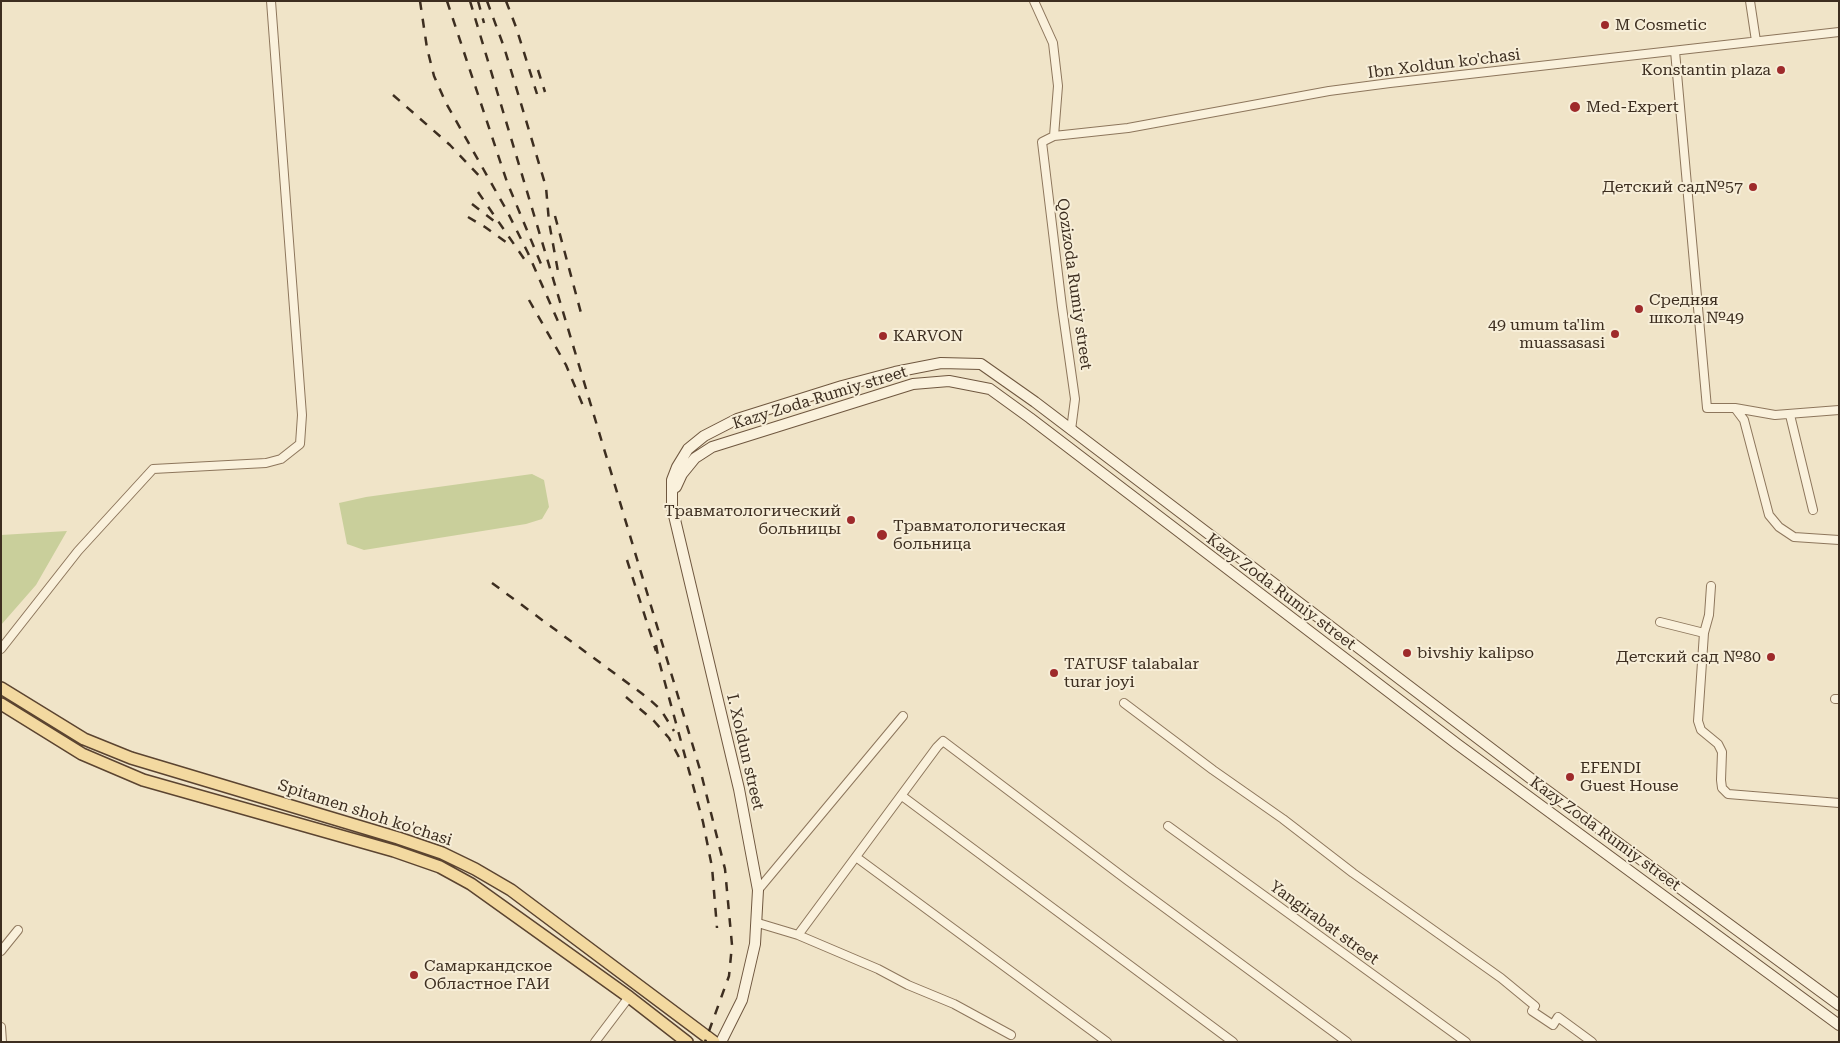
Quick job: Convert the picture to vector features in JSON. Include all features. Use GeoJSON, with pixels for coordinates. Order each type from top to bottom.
{"type":"FeatureCollection","features":[{"type":"Feature","properties":{"kind":"main road","name":"Spitamen shoh ko'chasi"},"geometry":{"type":"LineString","coordinates":[[1,688],[84,739],[131,758],[398,838],[442,853],[475,869],[511,890],[714,1042]]}},
{"type":"Feature","properties":{"kind":"main road","name":"Spitamen shoh ko'chasi"},"geometry":{"type":"LineString","coordinates":[[1,704],[82,754],[144,780],[394,851],[440,867],[471,884],[629,997],[687,1042]]}},
{"type":"Feature","properties":{"kind":"street"},"geometry":{"type":"LineString","coordinates":[[1,649],[78,551],[153,469],[281,460],[300,444],[302,414],[271,1]]}},
{"type":"Feature","properties":{"kind":"street"},"geometry":{"type":"LineString","coordinates":[[1034,1],[1053,43],[1058,86],[1054,136]]}},
{"type":"Feature","properties":{"kind":"street"},"geometry":{"type":"LineString","coordinates":[[1750,1],[1756,40]]}},
{"type":"Feature","properties":{"kind":"street","name":"Ibn Xoldun ko'chasi"},"geometry":{"type":"LineString","coordinates":[[1054,136],[1128,128],[1329,91],[1756,40],[1839,32]]}},
{"type":"Feature","properties":{"kind":"street"},"geometry":{"type":"LineString","coordinates":[[1675,51],[1707,408],[1735,408],[1775,415],[1839,410]]}},
{"type":"Feature","properties":{"kind":"street","name":"Qozizoda Rumiy street"},"geometry":{"type":"LineString","coordinates":[[1054,136],[1042,142],[1045,179],[1052,219],[1075,399],[1071,430]]}},
{"type":"Feature","properties":{"kind":"street","name":"Kazy Zoda Rumiy street"},"geometry":{"type":"LineString","coordinates":[[677,467],[688,449],[696,442],[736,419],[842,386],[941,363],[980,364],[1071,430],[1534,781],[1839,1005]]}},
{"type":"Feature","properties":{"kind":"street","name":"Kazy Zoda Rumiy street"},"geometry":{"type":"LineString","coordinates":[[672,494],[688,465],[712,447],[913,384],[949,381],[990,389],[1456,744],[1839,1026]]}},
{"type":"Feature","properties":{"kind":"street"},"geometry":{"type":"LineString","coordinates":[[1735,408],[1744,420],[1769,515],[1780,527],[1794,537],[1839,540]]}},
{"type":"Feature","properties":{"kind":"street"},"geometry":{"type":"LineString","coordinates":[[1790,415],[1813,510]]}},
{"type":"Feature","properties":{"kind":"street","name":"I. Xoldun street"},"geometry":{"type":"LineString","coordinates":[[677,467],[672,480],[672,507],[739,789],[758,890],[758,923],[755,944],[742,1000],[720,1042]]}},
{"type":"Feature","properties":{"kind":"street"},"geometry":{"type":"LineString","coordinates":[[1711,586],[1709,615],[1704,633],[1698,720],[1702,730],[1718,744],[1722,752],[1720,780],[1722,788],[1728,794],[1839,803]]}},
{"type":"Feature","properties":{"kind":"street"},"geometry":{"type":"LineString","coordinates":[[1660,622],[1704,633]]}},
{"type":"Feature","properties":{"kind":"street"},"geometry":{"type":"LineString","coordinates":[[1124,703],[1283,819],[1353,873],[1501,978],[1535,1006],[1532,1011],[1553,1025],[1558,1018],[1592,1042]]}},
{"type":"Feature","properties":{"kind":"street"},"geometry":{"type":"LineString","coordinates":[[758,890],[902,716]]}},
{"type":"Feature","properties":{"kind":"street"},"geometry":{"type":"LineString","coordinates":[[798,935],[943,741],[1347,1042]]}},
{"type":"Feature","properties":{"kind":"street"},"geometry":{"type":"LineString","coordinates":[[902,796],[1233,1042]]}},
{"type":"Feature","properties":{"kind":"street","name":"Yangirabat street"},"geometry":{"type":"LineString","coordinates":[[1168,826],[1466,1042]]}},
{"type":"Feature","properties":{"kind":"street"},"geometry":{"type":"LineString","coordinates":[[856,857],[1107,1042]]}},
{"type":"Feature","properties":{"kind":"street"},"geometry":{"type":"LineString","coordinates":[[758,923],[798,935],[954,1004],[1011,1035]]}},
{"type":"Feature","properties":{"kind":"street"},"geometry":{"type":"LineString","coordinates":[[1,951],[18,930]]}},
{"type":"Feature","properties":{"kind":"street"},"geometry":{"type":"LineString","coordinates":[[595,1042],[629,997]]}},
{"type":"Feature","properties":{"kind":"street"},"geometry":{"type":"LineString","coordinates":[[1,1027],[2,1042]]}},
{"type":"Feature","properties":{"kind":"green space"},"geometry":{"type":"Polygon","coordinates":[[[532,474],[544,480],[549,507],[542,519],[526,524],[364,550],[347,544],[339,503],[366,497],[532,474]]]}},
{"type":"Feature","properties":{"kind":"green space"},"geometry":{"type":"Polygon","coordinates":[[[67,531],[36,585],[1,625],[1,535],[67,531]]]}},
{"type":"Feature","properties":{"kind":"railway"},"geometry":{"type":"LineString","coordinates":[[420,1],[427,48],[434,76],[446,103],[507,211],[560,326]]}},
{"type":"Feature","properties":{"kind":"railway"},"geometry":{"type":"LineString","coordinates":[[447,1],[507,182],[541,264]]}},
{"type":"Feature","properties":{"kind":"railway"},"geometry":{"type":"LineString","coordinates":[[470,1],[701,773],[725,869],[732,945],[729,976],[705,1042]]}},
{"type":"Feature","properties":{"kind":"railway"},"geometry":{"type":"LineString","coordinates":[[478,1],[484,23]]}},
{"type":"Feature","properties":{"kind":"railway"},"geometry":{"type":"LineString","coordinates":[[487,1],[504,47],[546,187],[549,222],[559,277]]}},
{"type":"Feature","properties":{"kind":"railway"},"geometry":{"type":"LineString","coordinates":[[506,1],[537,94]]}},
{"type":"Feature","properties":{"kind":"railway"},"geometry":{"type":"LineString","coordinates":[[538,70],[545,92]]}},
{"type":"Feature","properties":{"kind":"railway"},"geometry":{"type":"LineString","coordinates":[[393,95],[450,145],[484,181]]}},
{"type":"Feature","properties":{"kind":"railway"},"geometry":{"type":"LineString","coordinates":[[478,192],[527,263]]}},
{"type":"Feature","properties":{"kind":"railway"},"geometry":{"type":"LineString","coordinates":[[472,204],[494,221]]}},
{"type":"Feature","properties":{"kind":"railway"},"geometry":{"type":"LineString","coordinates":[[555,216],[581,313]]}},
{"type":"Feature","properties":{"kind":"railway"},"geometry":{"type":"LineString","coordinates":[[468,217],[510,245]]}},
{"type":"Feature","properties":{"kind":"railway"},"geometry":{"type":"LineString","coordinates":[[529,300],[566,365],[584,408]]}},
{"type":"Feature","properties":{"kind":"railway"},"geometry":{"type":"LineString","coordinates":[[627,560],[656,651]]}},
{"type":"Feature","properties":{"kind":"railway"},"geometry":{"type":"LineString","coordinates":[[492,583],[648,698],[661,710],[674,731]]}},
{"type":"Feature","properties":{"kind":"railway"},"geometry":{"type":"LineString","coordinates":[[656,645],[703,822],[712,867],[717,928]]}},
{"type":"Feature","properties":{"kind":"railway"},"geometry":{"type":"LineString","coordinates":[[626,697],[654,721],[669,738],[683,765]]}},
{"type":"Feature","properties":{"kind":"place","name":"M Cosmetic"},"geometry":{"type":"Point","coordinates":[1605,25]}},
{"type":"Feature","properties":{"kind":"place","name":"Konstantin plaza"},"geometry":{"type":"Point","coordinates":[1781,70]}},
{"type":"Feature","properties":{"kind":"place","name":"Med-Expert"},"geometry":{"type":"Point","coordinates":[1575,107]}},
{"type":"Feature","properties":{"kind":"place","name":"Детский сад№57"},"geometry":{"type":"Point","coordinates":[1753,187]}},
{"type":"Feature","properties":{"kind":"place","name":"Средняя школа №49"},"geometry":{"type":"Point","coordinates":[1639,309]}},
{"type":"Feature","properties":{"kind":"place","name":"49 umum ta'lim muassasasi"},"geometry":{"type":"Point","coordinates":[1615,334]}},
{"type":"Feature","properties":{"kind":"place","name":"KARVON"},"geometry":{"type":"Point","coordinates":[883,336]}},
{"type":"Feature","properties":{"kind":"place","name":"Травматологический больницы"},"geometry":{"type":"Point","coordinates":[851,520]}},
{"type":"Feature","properties":{"kind":"place","name":"Травматологическая больница"},"geometry":{"type":"Point","coordinates":[882,535]}},
{"type":"Feature","properties":{"kind":"place","name":"bivshiy kalipso"},"geometry":{"type":"Point","coordinates":[1407,653]}},
{"type":"Feature","properties":{"kind":"place","name":"Детский сад №80"},"geometry":{"type":"Point","coordinates":[1771,657]}},
{"type":"Feature","properties":{"kind":"place","name":"TATUSF talabalar turar joyi"},"geometry":{"type":"Point","coordinates":[1054,673]}},
{"type":"Feature","properties":{"kind":"place","name":"EFENDI Guest House"},"geometry":{"type":"Point","coordinates":[1570,777]}},
{"type":"Feature","properties":{"kind":"place","name":"Самаркандское Областное ГАИ"},"geometry":{"type":"Point","coordinates":[414,975]}}]}
